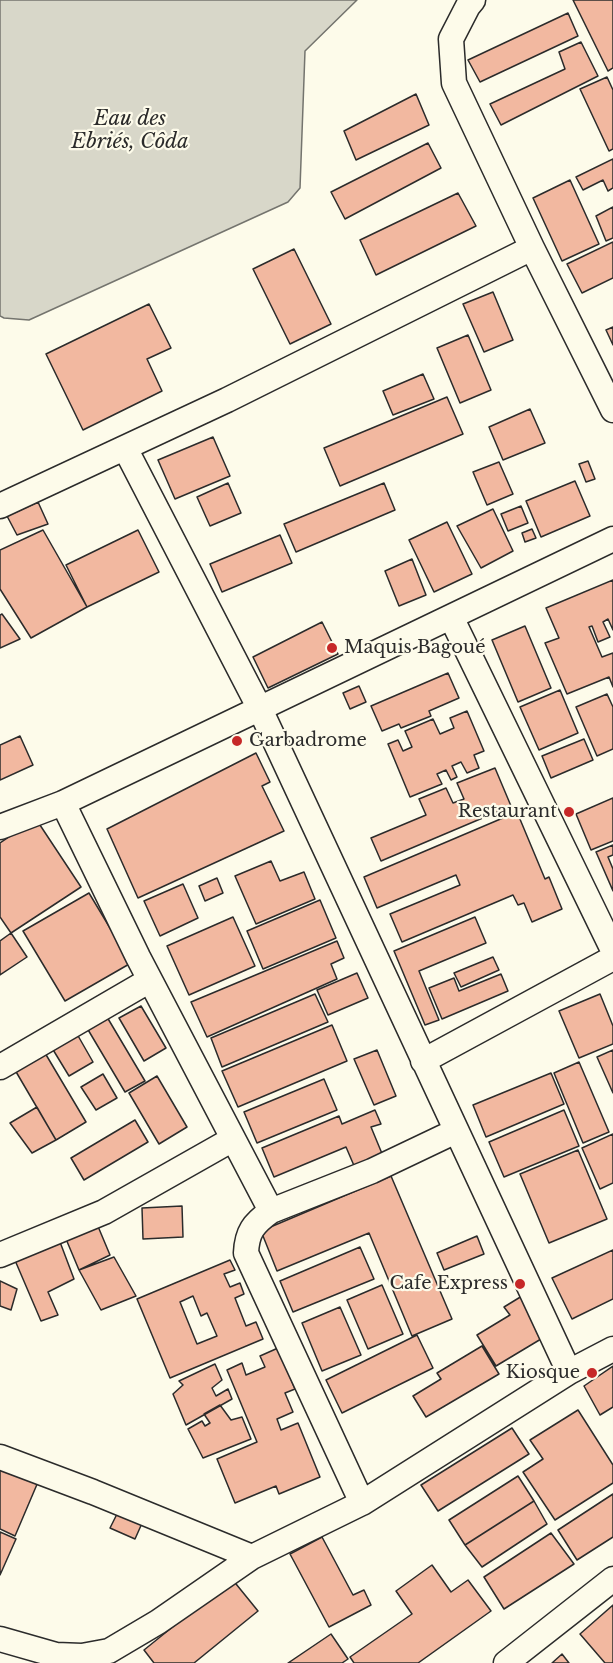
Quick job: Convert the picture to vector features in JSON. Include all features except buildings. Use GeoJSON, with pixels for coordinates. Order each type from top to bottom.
{"type":"FeatureCollection","features":[{"type":"Feature","properties":{"kind":"street"},"geometry":{"type":"LineString","coordinates":[[473,0],[451,39],[454,83],[532,248],[613,410]]}},
{"type":"Feature","properties":{"kind":"street"},"geometry":{"type":"LineString","coordinates":[[0,506],[227,400],[532,248]]}},
{"type":"Feature","properties":{"kind":"street"},"geometry":{"type":"LineString","coordinates":[[125,448],[260,709],[569,1372]]}},
{"type":"Feature","properties":{"kind":"street"},"geometry":{"type":"LineString","coordinates":[[0,827],[63,802],[613,539]]}},
{"type":"Feature","properties":{"kind":"street"},"geometry":{"type":"LineString","coordinates":[[451,617],[613,951]]}},
{"type":"Feature","properties":{"kind":"street"},"geometry":{"type":"LineString","coordinates":[[63,802],[150,980],[271,1211]]}},
{"type":"Feature","properties":{"kind":"street"},"geometry":{"type":"LineString","coordinates":[[423,1061],[613,958]]}},
{"type":"Feature","properties":{"kind":"street"},"geometry":{"type":"LineString","coordinates":[[0,1067],[150,980]]}},
{"type":"Feature","properties":{"kind":"street"},"geometry":{"type":"LineString","coordinates":[[362,1503],[246,1253],[247,1237],[260,1219],[271,1211],[372,1171],[456,1131]]}},
{"type":"Feature","properties":{"kind":"street"},"geometry":{"type":"LineString","coordinates":[[0,1255],[104,1212],[233,1139]]}},
{"type":"Feature","properties":{"kind":"street"},"geometry":{"type":"LineString","coordinates":[[0,1639],[56,1655],[82,1656],[109,1651],[158,1622],[252,1557],[362,1503],[569,1372],[613,1349]]}},
{"type":"Feature","properties":{"kind":"street"},"geometry":{"type":"LineString","coordinates":[[0,1458],[93,1492],[252,1557]]}},
{"type":"Feature","properties":{"kind":"street"},"geometry":{"type":"LineString","coordinates":[[506,1663],[613,1579]]}},
{"type":"Feature","properties":{"kind":"water","name":"Eau des Ebriés, Côda"},"geometry":{"type":"Polygon","coordinates":[[[0,0],[357,0],[305,51],[300,188],[288,202],[29,320],[0,316],[0,0]]]}},
{"type":"Feature","properties":{"kind":"place","name":"Maquis Bagoué"},"geometry":{"type":"Point","coordinates":[332,648]}},
{"type":"Feature","properties":{"kind":"place","name":"Garbadrome"},"geometry":{"type":"Point","coordinates":[237,741]}},
{"type":"Feature","properties":{"kind":"place","name":"Restaurant"},"geometry":{"type":"Point","coordinates":[569,812]}},
{"type":"Feature","properties":{"kind":"place","name":"Cafe Express"},"geometry":{"type":"Point","coordinates":[520,1284]}},
{"type":"Feature","properties":{"kind":"place","name":"Kiosque"},"geometry":{"type":"Point","coordinates":[592,1373]}}]}
